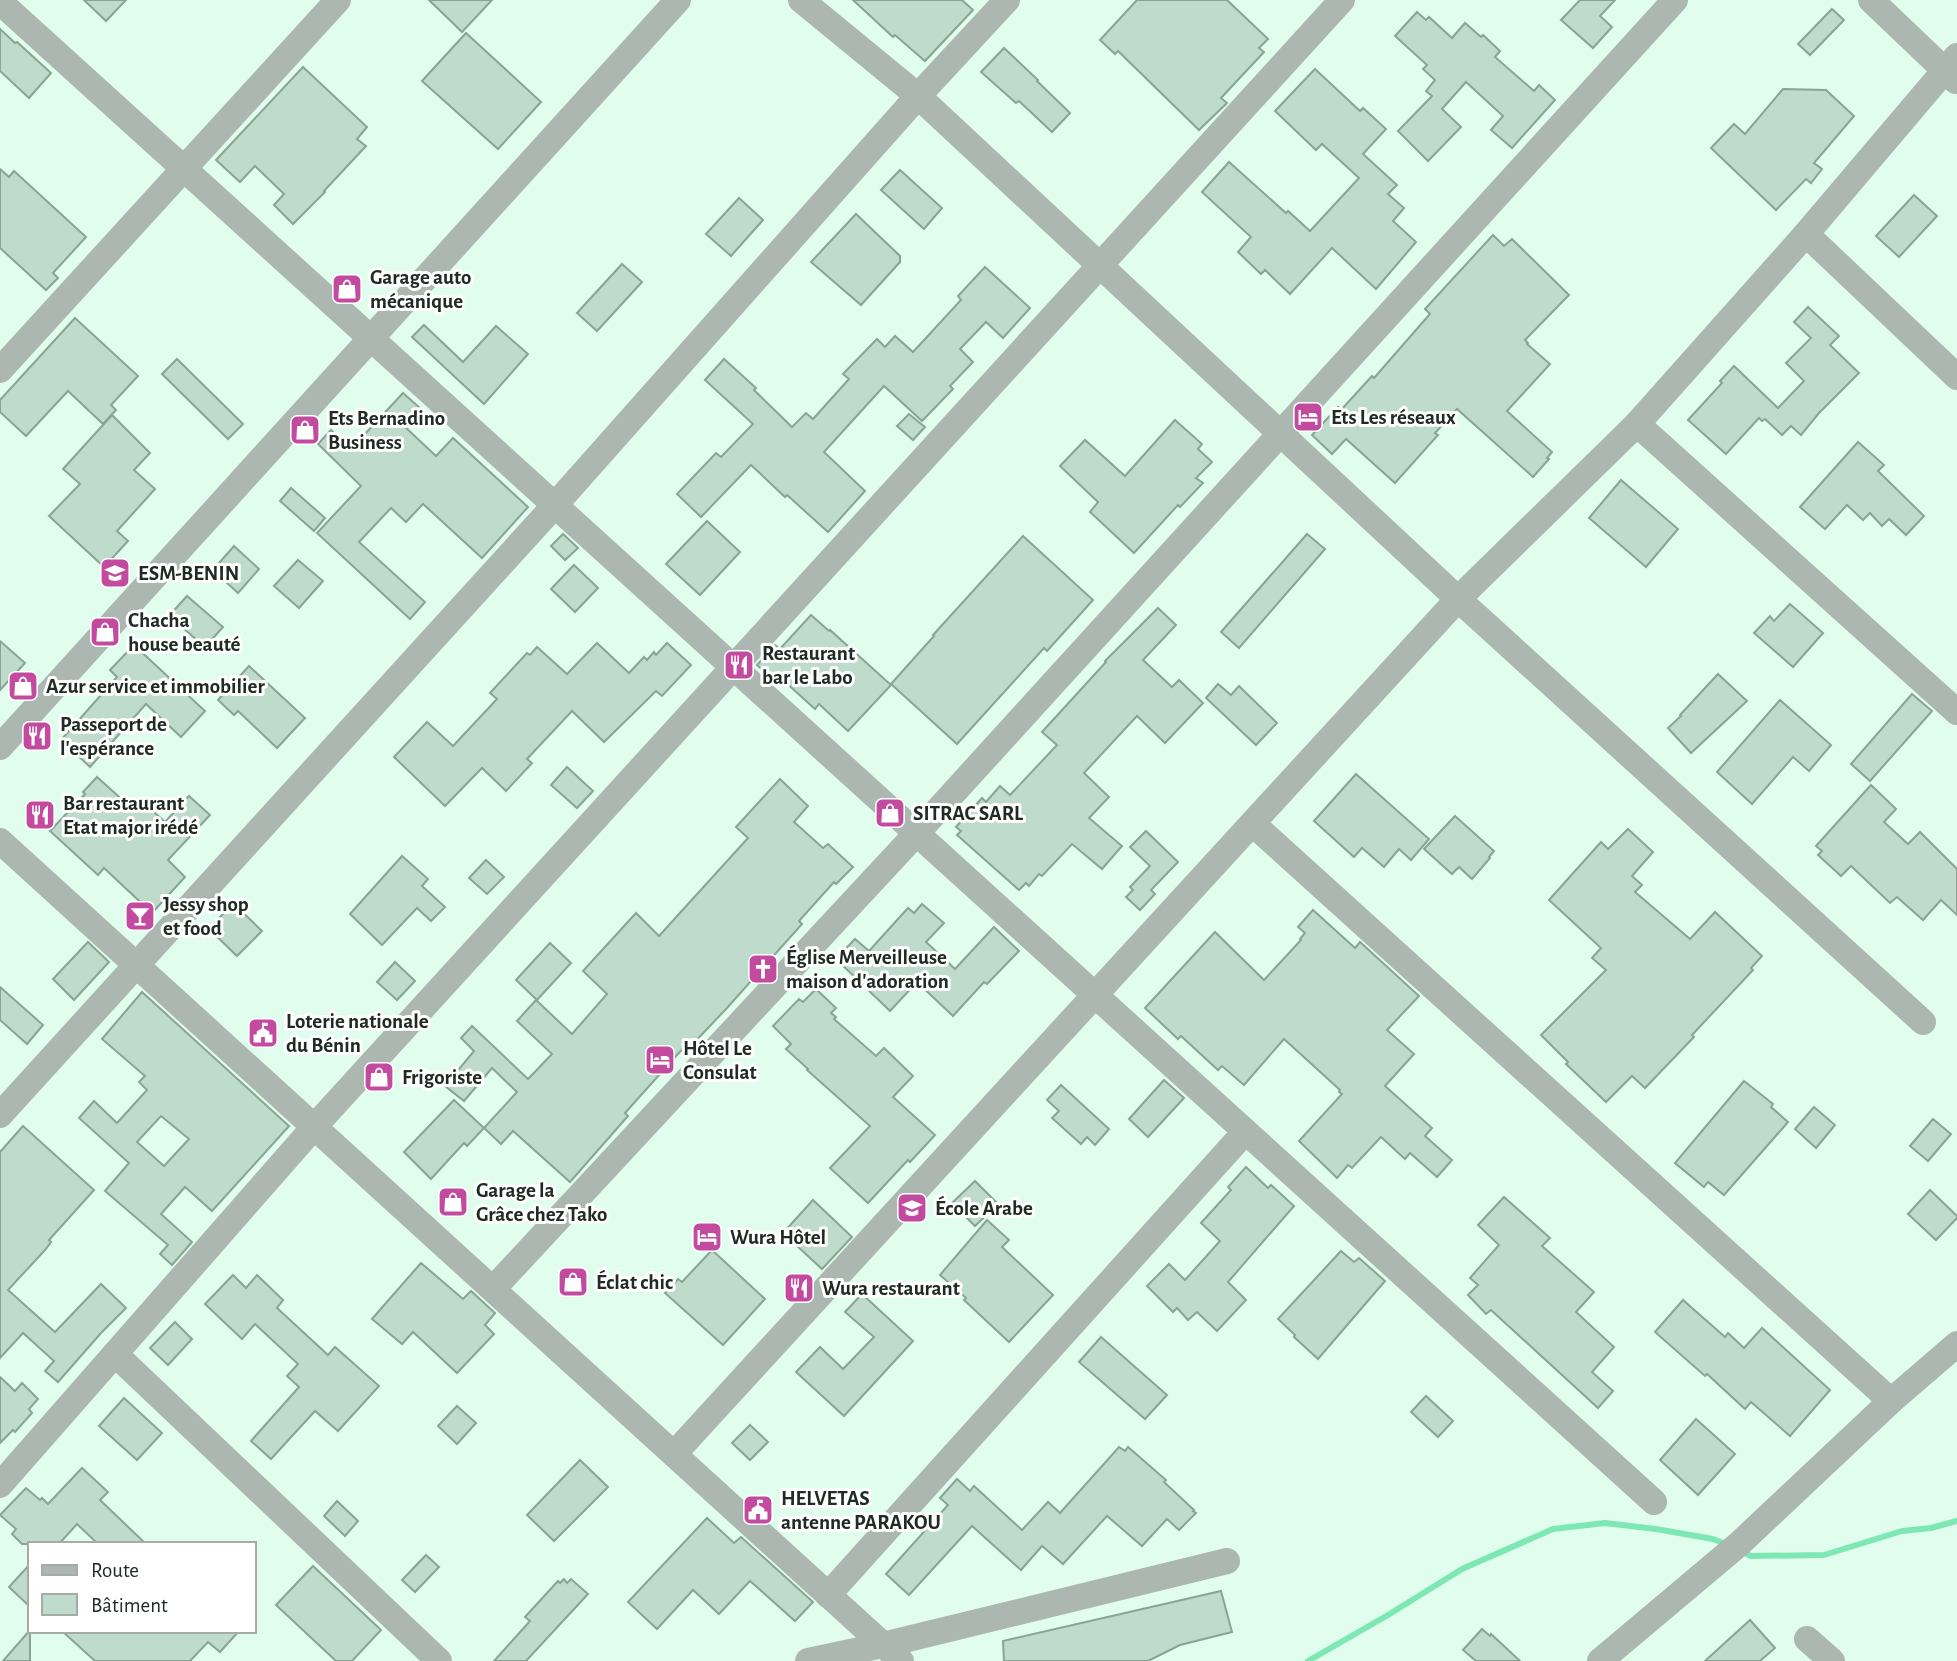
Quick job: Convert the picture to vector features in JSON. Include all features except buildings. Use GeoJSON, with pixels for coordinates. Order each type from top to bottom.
{"type":"FeatureCollection","features":[{"type":"Feature","properties":{"kind":"street"},"geometry":{"type":"LineString","coordinates":[[0,370],[338,0]]}},
{"type":"Feature","properties":{"kind":"street"},"geometry":{"type":"LineString","coordinates":[[0,747],[678,0]]}},
{"type":"Feature","properties":{"kind":"street"},"geometry":{"type":"LineString","coordinates":[[801,0],[918,96],[1280,435],[1923,1022]]}},
{"type":"Feature","properties":{"kind":"street"},"geometry":{"type":"LineString","coordinates":[[0,1115],[555,505],[918,96],[1007,0]]}},
{"type":"Feature","properties":{"kind":"street"},"geometry":{"type":"LineString","coordinates":[[0,1485],[314,1127],[1342,0]]}},
{"type":"Feature","properties":{"kind":"street"},"geometry":{"type":"LineString","coordinates":[[493,1289],[916,834],[1675,0]]}},
{"type":"Feature","properties":{"kind":"street"},"geometry":{"type":"LineString","coordinates":[[674,1454],[1458,599],[1637,424],[1953,69],[1871,0]]}},
{"type":"Feature","properties":{"kind":"street"},"geometry":{"type":"LineString","coordinates":[[2,3],[1654,1503]]}},
{"type":"Feature","properties":{"kind":"street"},"geometry":{"type":"LineString","coordinates":[[1806,234],[1957,377]]}},
{"type":"Feature","properties":{"kind":"street"},"geometry":{"type":"LineString","coordinates":[[1637,424],[1957,712]]}},
{"type":"Feature","properties":{"kind":"street"},"geometry":{"type":"LineString","coordinates":[[1253,824],[1891,1401]]}},
{"type":"Feature","properties":{"kind":"street"},"geometry":{"type":"LineString","coordinates":[[0,841],[892,1653]]}},
{"type":"Feature","properties":{"kind":"street"},"geometry":{"type":"LineString","coordinates":[[828,1595],[1245,1132]]}},
{"type":"Feature","properties":{"kind":"street"},"geometry":{"type":"LineString","coordinates":[[1600,1661],[1730,1553],[1891,1401],[1957,1344]]}},
{"type":"Feature","properties":{"kind":"street"},"geometry":{"type":"LineString","coordinates":[[115,1354],[439,1661]]}},
{"type":"Feature","properties":{"kind":"street"},"geometry":{"type":"LineString","coordinates":[[808,1661],[892,1653],[1227,1560]]}},
{"type":"Feature","properties":{"kind":"street"},"geometry":{"type":"LineString","coordinates":[[1807,1639],[1832,1661]]}},
{"type":"Feature","properties":{"kind":"waterway"},"geometry":{"type":"LineString","coordinates":[[1741,1551],[1751,1556],[1824,1555],[1902,1531],[1931,1528],[1957,1521]]}},
{"type":"Feature","properties":{"kind":"waterway"},"geometry":{"type":"LineString","coordinates":[[1308,1661],[1462,1569],[1553,1529],[1605,1523],[1713,1539],[1728,1545]]}},
{"type":"Feature","properties":{"kind":"place","name":"Garage auto mécanique"},"geometry":{"type":"Point","coordinates":[347,289]}},
{"type":"Feature","properties":{"kind":"place","name":"Ets Les réseaux"},"geometry":{"type":"Point","coordinates":[1308,417]}},
{"type":"Feature","properties":{"kind":"place","name":"Ets Bernadino Business"},"geometry":{"type":"Point","coordinates":[305,430]}},
{"type":"Feature","properties":{"kind":"place","name":"ESM-BENIN"},"geometry":{"type":"Point","coordinates":[115,573]}},
{"type":"Feature","properties":{"kind":"place","name":"Chacha house beauté"},"geometry":{"type":"Point","coordinates":[105,632]}},
{"type":"Feature","properties":{"kind":"place","name":"Restaurant bar le Labo"},"geometry":{"type":"Point","coordinates":[739,665]}},
{"type":"Feature","properties":{"kind":"place","name":"Azur service et immobilier"},"geometry":{"type":"Point","coordinates":[23,686]}},
{"type":"Feature","properties":{"kind":"place","name":"Passeport de l'espérance"},"geometry":{"type":"Point","coordinates":[37,736]}},
{"type":"Feature","properties":{"kind":"place","name":"SITRAC SARL"},"geometry":{"type":"Point","coordinates":[890,813]}},
{"type":"Feature","properties":{"kind":"place","name":"Bar restaurant Etat major irédé"},"geometry":{"type":"Point","coordinates":[40,815]}},
{"type":"Feature","properties":{"kind":"place","name":"Jessy shop et food"},"geometry":{"type":"Point","coordinates":[140,916]}},
{"type":"Feature","properties":{"kind":"place","name":"Église Merveilleuse maison d'adoration"},"geometry":{"type":"Point","coordinates":[763,969]}},
{"type":"Feature","properties":{"kind":"place","name":"Loterie nationale du Bénin"},"geometry":{"type":"Point","coordinates":[263,1033]}},
{"type":"Feature","properties":{"kind":"place","name":"Hôtel Le Consulat"},"geometry":{"type":"Point","coordinates":[660,1060]}},
{"type":"Feature","properties":{"kind":"place","name":"Frigoriste"},"geometry":{"type":"Point","coordinates":[379,1077]}},
{"type":"Feature","properties":{"kind":"place","name":"Garage la Grâce chez Tako"},"geometry":{"type":"Point","coordinates":[453,1202]}},
{"type":"Feature","properties":{"kind":"place","name":"École Arabe"},"geometry":{"type":"Point","coordinates":[912,1208]}},
{"type":"Feature","properties":{"kind":"place","name":"Wura Hôtel"},"geometry":{"type":"Point","coordinates":[707,1237]}},
{"type":"Feature","properties":{"kind":"place","name":"Éclat chic"},"geometry":{"type":"Point","coordinates":[573,1282]}},
{"type":"Feature","properties":{"kind":"place","name":"Wura restaurant"},"geometry":{"type":"Point","coordinates":[799,1288]}},
{"type":"Feature","properties":{"kind":"place","name":"HELVETAS antenne PARAKOU"},"geometry":{"type":"Point","coordinates":[758,1510]}}]}
